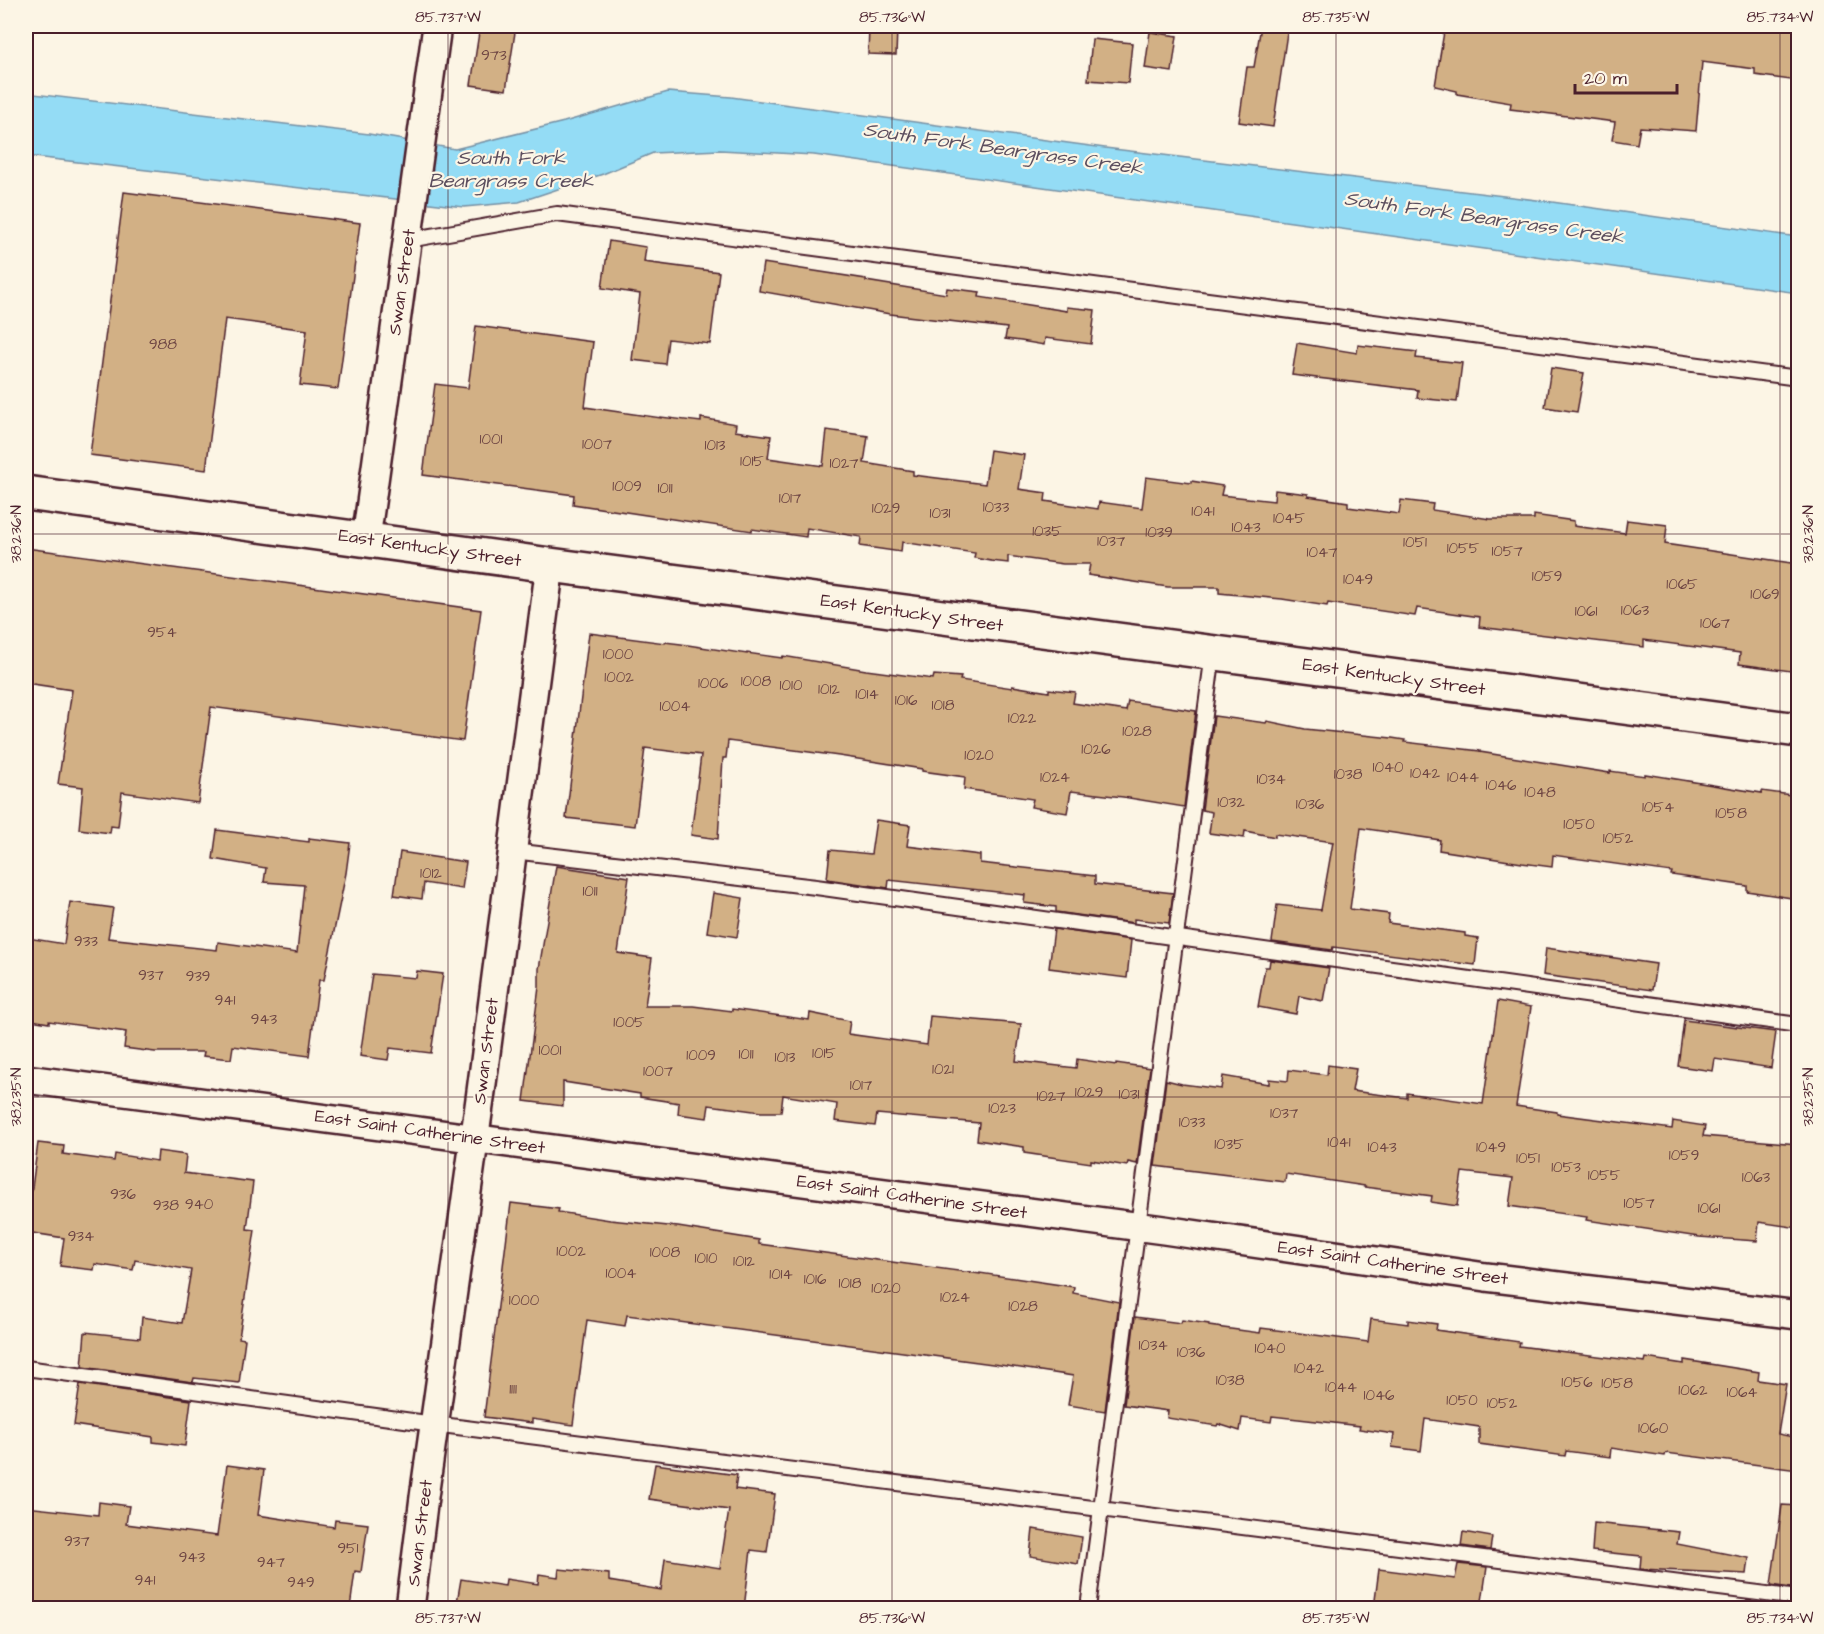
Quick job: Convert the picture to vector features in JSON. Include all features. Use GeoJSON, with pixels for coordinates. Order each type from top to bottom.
{"type":"FeatureCollection","features":[{"type":"Feature","properties":{"kind":"street","name":"Swan Street"},"geometry":{"type":"LineString","coordinates":[[366,539],[437,26]]}},
{"type":"Feature","properties":{"kind":"street","name":"East Kentucky Street"},"geometry":{"type":"LineString","coordinates":[[26,493],[550,565],[1798,730]]}},
{"type":"Feature","properties":{"kind":"street","name":"Swan Street"},"geometry":{"type":"LineString","coordinates":[[410,1608],[475,1138],[550,565]]}},
{"type":"Feature","properties":{"kind":"street","name":"East Saint Catherine Street"},"geometry":{"type":"LineString","coordinates":[[26,1079],[1139,1227],[1486,1277],[1798,1315]]}},
{"type":"Feature","properties":{"kind":"lane"},"geometry":{"type":"LineString","coordinates":[[408,240],[558,214],[1798,378]]}},
{"type":"Feature","properties":{"kind":"lane"},"geometry":{"type":"LineString","coordinates":[[1088,1608],[1214,652]]}},
{"type":"Feature","properties":{"kind":"lane"},"geometry":{"type":"LineString","coordinates":[[513,851],[816,887],[1798,1025]]}},
{"type":"Feature","properties":{"kind":"lane"},"geometry":{"type":"LineString","coordinates":[[26,1368],[434,1424],[1798,1598]]}},
{"type":"Feature","properties":{"kind":"water","name":"South Fork Beargrass Creek"},"geometry":{"type":"Polygon","coordinates":[[[668,92],[731,97],[1105,148],[1545,201],[1798,237],[1798,293],[814,155],[720,150],[653,153],[603,174],[519,202],[464,207],[26,156],[26,93],[369,134],[455,149],[564,122],[668,92]]]}},
{"type":"Feature","properties":{"kind":"building"},"geometry":{"type":"Polygon","coordinates":[[[480,26],[516,26],[506,90],[471,85],[480,26]]]}},
{"type":"Feature","properties":{"kind":"building"},"geometry":{"type":"Polygon","coordinates":[[[1261,26],[1288,26],[1273,127],[1239,122],[1247,67],[1254,67],[1261,26]]]}},
{"type":"Feature","properties":{"kind":"building"},"geometry":{"type":"Polygon","coordinates":[[[1445,26],[1798,26],[1798,81],[1755,75],[1755,69],[1702,62],[1696,131],[1640,127],[1637,144],[1612,140],[1615,122],[1510,109],[1511,103],[1457,94],[1457,91],[1435,86],[1445,26]]]}},
{"type":"Feature","properties":{"kind":"building"},"geometry":{"type":"Polygon","coordinates":[[[869,28],[897,29],[896,55],[868,54],[869,28]]]}},
{"type":"Feature","properties":{"kind":"building"},"geometry":{"type":"Polygon","coordinates":[[[1150,32],[1177,36],[1172,72],[1145,68],[1150,32]]]}},
{"type":"Feature","properties":{"kind":"building"},"geometry":{"type":"Polygon","coordinates":[[[1092,39],[1132,43],[1128,83],[1088,80],[1092,39]]]}},
{"type":"Feature","properties":{"kind":"building"},"geometry":{"type":"Polygon","coordinates":[[[124,192],[360,223],[338,389],[300,385],[307,330],[225,319],[206,470],[90,455],[124,192]]]}},
{"type":"Feature","properties":{"kind":"building"},"geometry":{"type":"Polygon","coordinates":[[[609,241],[646,247],[644,262],[719,272],[710,344],[668,339],[665,364],[632,360],[640,294],[602,288],[609,241]]]}},
{"type":"Feature","properties":{"kind":"building"},"geometry":{"type":"Polygon","coordinates":[[[763,263],[946,294],[947,288],[980,292],[979,297],[1067,311],[1067,307],[1095,310],[1091,344],[1045,338],[1044,345],[1005,339],[1007,328],[890,314],[759,291],[763,263]]]}},
{"type":"Feature","properties":{"kind":"building"},"geometry":{"type":"Polygon","coordinates":[[[476,326],[593,342],[585,407],[661,418],[701,422],[701,418],[736,424],[735,431],[771,436],[768,458],[823,466],[827,430],[868,436],[864,463],[913,471],[913,475],[985,484],[990,450],[1024,455],[1019,489],[1046,493],[1045,501],[1098,509],[1099,502],[1142,508],[1146,477],[1223,486],[1221,495],[1274,501],[1275,490],[1348,502],[1348,507],[1399,514],[1401,500],[1433,504],[1432,510],[1490,519],[1534,519],[1534,515],[1574,521],[1574,526],[1625,533],[1627,520],[1667,525],[1665,544],[1798,564],[1798,672],[1739,664],[1740,653],[1644,640],[1644,647],[1479,627],[1480,617],[1417,608],[1415,616],[1328,603],[1327,606],[1219,593],[1219,587],[1168,587],[1088,575],[1090,564],[1063,564],[1008,556],[1008,563],[974,558],[975,553],[902,542],[901,552],[860,546],[861,537],[807,528],[806,537],[752,529],[752,531],[573,504],[574,495],[423,475],[435,384],[468,388],[476,326]]]}},
{"type":"Feature","properties":{"kind":"building"},"geometry":{"type":"Polygon","coordinates":[[[1297,343],[1357,353],[1358,345],[1417,352],[1416,358],[1462,363],[1457,402],[1417,398],[1418,390],[1292,375],[1297,343]]]}},
{"type":"Feature","properties":{"kind":"building"},"geometry":{"type":"Polygon","coordinates":[[[1551,368],[1584,373],[1577,412],[1545,407],[1551,368]]]}},
{"type":"Feature","properties":{"kind":"building"},"geometry":{"type":"Polygon","coordinates":[[[26,548],[481,610],[463,741],[211,707],[198,803],[122,792],[118,827],[111,826],[110,833],[79,829],[83,787],[58,784],[72,690],[26,683],[26,548]]]}},
{"type":"Feature","properties":{"kind":"building"},"geometry":{"type":"Polygon","coordinates":[[[589,633],[747,654],[782,658],[783,656],[933,679],[934,675],[961,677],[960,680],[1012,688],[1012,686],[1049,692],[1049,689],[1075,692],[1073,703],[1126,711],[1128,701],[1196,711],[1184,807],[1071,791],[1067,813],[1031,807],[1033,799],[964,789],[965,777],[839,756],[728,741],[726,758],[723,758],[718,839],[691,835],[701,755],[645,748],[635,826],[566,818],[589,633]]]}},
{"type":"Feature","properties":{"kind":"building"},"geometry":{"type":"Polygon","coordinates":[[[1214,716],[1392,738],[1405,740],[1404,742],[1480,751],[1610,773],[1610,771],[1645,776],[1645,774],[1762,793],[1762,791],[1798,796],[1798,899],[1747,891],[1747,886],[1671,875],[1672,872],[1553,855],[1552,867],[1439,850],[1440,840],[1361,828],[1350,909],[1389,914],[1388,923],[1465,933],[1465,936],[1478,938],[1475,965],[1333,947],[1332,950],[1272,942],[1277,905],[1321,910],[1333,842],[1275,834],[1275,837],[1245,831],[1244,838],[1209,833],[1212,812],[1202,810],[1214,716]]]}},
{"type":"Feature","properties":{"kind":"building"},"geometry":{"type":"Polygon","coordinates":[[[876,820],[910,825],[907,846],[980,855],[980,863],[1095,876],[1095,884],[1173,893],[1169,923],[1134,919],[1134,923],[1056,912],[1056,907],[1024,903],[1025,895],[889,880],[888,888],[827,879],[830,850],[871,854],[876,820]]]}},
{"type":"Feature","properties":{"kind":"building"},"geometry":{"type":"Polygon","coordinates":[[[217,830],[309,842],[309,838],[350,843],[324,980],[319,980],[309,1056],[233,1046],[231,1059],[203,1056],[204,1052],[155,1052],[124,1048],[126,1032],[26,1019],[32,970],[26,969],[28,938],[64,944],[70,902],[113,908],[108,938],[217,950],[218,942],[297,953],[304,885],[264,882],[266,868],[213,859],[217,830]]]}},
{"type":"Feature","properties":{"kind":"building"},"geometry":{"type":"Polygon","coordinates":[[[400,852],[466,862],[462,889],[424,883],[422,899],[394,895],[400,852]]]}},
{"type":"Feature","properties":{"kind":"building"},"geometry":{"type":"Polygon","coordinates":[[[556,866],[629,877],[618,953],[652,958],[645,1006],[693,1006],[732,1011],[732,1009],[809,1020],[810,1013],[850,1021],[848,1034],[927,1045],[930,1016],[1021,1024],[1016,1061],[1076,1068],[1077,1059],[1150,1068],[1137,1164],[1128,1162],[1127,1166],[1091,1160],[1091,1163],[1024,1153],[1024,1147],[977,1140],[979,1123],[877,1114],[875,1126],[835,1121],[837,1104],[783,1095],[781,1112],[761,1112],[709,1105],[707,1118],[678,1114],[679,1103],[640,1097],[640,1094],[563,1082],[563,1106],[524,1101],[539,987],[539,969],[556,866]]]}},
{"type":"Feature","properties":{"kind":"building"},"geometry":{"type":"Polygon","coordinates":[[[713,893],[743,898],[737,937],[707,932],[713,893]]]}},
{"type":"Feature","properties":{"kind":"building"},"geometry":{"type":"Polygon","coordinates":[[[1054,929],[1131,940],[1127,978],[1049,968],[1054,929]]]}},
{"type":"Feature","properties":{"kind":"building"},"geometry":{"type":"Polygon","coordinates":[[[1546,948],[1656,964],[1652,990],[1543,975],[1546,948]]]}},
{"type":"Feature","properties":{"kind":"building"},"geometry":{"type":"Polygon","coordinates":[[[1270,960],[1329,968],[1323,1001],[1299,996],[1296,1014],[1258,1007],[1265,967],[1269,967],[1270,960]]]}},
{"type":"Feature","properties":{"kind":"building"},"geometry":{"type":"Polygon","coordinates":[[[417,971],[443,974],[431,1053],[390,1048],[388,1060],[360,1056],[372,974],[416,978],[417,971]]]}},
{"type":"Feature","properties":{"kind":"building"},"geometry":{"type":"Polygon","coordinates":[[[1498,1001],[1531,1007],[1516,1106],[1557,1112],[1557,1114],[1672,1129],[1673,1121],[1705,1126],[1703,1136],[1798,1144],[1798,1228],[1759,1222],[1757,1241],[1699,1237],[1586,1220],[1587,1217],[1509,1206],[1513,1178],[1462,1172],[1457,1206],[1431,1202],[1432,1196],[1286,1174],[1285,1182],[1155,1166],[1166,1080],[1221,1089],[1223,1076],[1269,1084],[1269,1079],[1288,1081],[1289,1070],[1327,1075],[1328,1065],[1356,1069],[1352,1091],[1407,1098],[1407,1093],[1483,1104],[1498,1001]]]}},
{"type":"Feature","properties":{"kind":"building"},"geometry":{"type":"Polygon","coordinates":[[[1684,1020],[1776,1032],[1771,1068],[1715,1059],[1713,1071],[1678,1066],[1684,1020]]]}},
{"type":"Feature","properties":{"kind":"building"},"geometry":{"type":"Polygon","coordinates":[[[38,1143],[64,1146],[63,1154],[114,1161],[115,1154],[157,1161],[158,1151],[186,1155],[184,1173],[253,1182],[247,1229],[255,1230],[239,1338],[245,1339],[239,1383],[194,1378],[193,1382],[82,1367],[85,1332],[140,1338],[142,1317],[182,1323],[191,1270],[135,1260],[133,1270],[95,1264],[94,1270],[60,1266],[64,1238],[26,1232],[38,1143]]]}},
{"type":"Feature","properties":{"kind":"building"},"geometry":{"type":"Polygon","coordinates":[[[511,1203],[559,1209],[558,1212],[610,1220],[678,1227],[759,1240],[759,1244],[1074,1287],[1073,1293],[1119,1302],[1105,1411],[1068,1405],[1073,1376],[627,1315],[625,1326],[587,1320],[573,1425],[532,1419],[532,1423],[484,1417],[511,1203]]]}},
{"type":"Feature","properties":{"kind":"building"},"geometry":{"type":"Polygon","coordinates":[[[1135,1317],[1181,1323],[1182,1320],[1260,1333],[1261,1328],[1368,1342],[1371,1319],[1408,1324],[1408,1320],[1437,1324],[1436,1330],[1520,1342],[1519,1346],[1645,1362],[1646,1358],[1684,1364],[1684,1360],[1759,1372],[1758,1380],[1786,1384],[1778,1434],[1798,1438],[1798,1470],[1611,1448],[1610,1457],[1566,1451],[1565,1456],[1479,1444],[1479,1427],[1425,1419],[1421,1451],[1392,1447],[1394,1434],[1359,1429],[1360,1426],[1272,1416],[1271,1422],[1242,1418],[1240,1431],[1218,1424],[1217,1426],[1167,1418],[1168,1411],[1124,1405],[1135,1317]]]}},
{"type":"Feature","properties":{"kind":"building"},"geometry":{"type":"Polygon","coordinates":[[[80,1384],[191,1400],[185,1446],[153,1442],[153,1437],[74,1425],[80,1384]]]}},
{"type":"Feature","properties":{"kind":"building"},"geometry":{"type":"Polygon","coordinates":[[[655,1464],[737,1475],[735,1489],[775,1494],[767,1552],[751,1550],[744,1608],[456,1608],[461,1579],[505,1586],[506,1579],[538,1584],[539,1574],[558,1577],[559,1569],[609,1574],[609,1581],[661,1590],[665,1559],[720,1568],[729,1510],[649,1499],[655,1464]]]}},
{"type":"Feature","properties":{"kind":"building"},"geometry":{"type":"Polygon","coordinates":[[[227,1465],[264,1470],[258,1515],[334,1527],[335,1520],[368,1524],[361,1572],[355,1571],[350,1608],[26,1608],[26,1507],[98,1515],[99,1502],[129,1506],[126,1524],[217,1536],[227,1465]]]}},
{"type":"Feature","properties":{"kind":"building"},"geometry":{"type":"Polygon","coordinates":[[[1782,1505],[1798,1506],[1798,1589],[1771,1585],[1782,1505]]]}},
{"type":"Feature","properties":{"kind":"building"},"geometry":{"type":"Polygon","coordinates":[[[1594,1523],[1679,1532],[1677,1544],[1749,1558],[1747,1574],[1640,1569],[1641,1556],[1592,1551],[1594,1523]]]}},
{"type":"Feature","properties":{"kind":"building"},"geometry":{"type":"Polygon","coordinates":[[[1033,1529],[1082,1537],[1078,1564],[1030,1556],[1033,1529]]]}},
{"type":"Feature","properties":{"kind":"building"},"geometry":{"type":"Polygon","coordinates":[[[1463,1532],[1492,1537],[1490,1550],[1461,1546],[1463,1532]]]}},
{"type":"Feature","properties":{"kind":"building"},"geometry":{"type":"Polygon","coordinates":[[[1458,1564],[1487,1567],[1481,1608],[1374,1608],[1379,1569],[1455,1579],[1458,1564]]]}}]}
